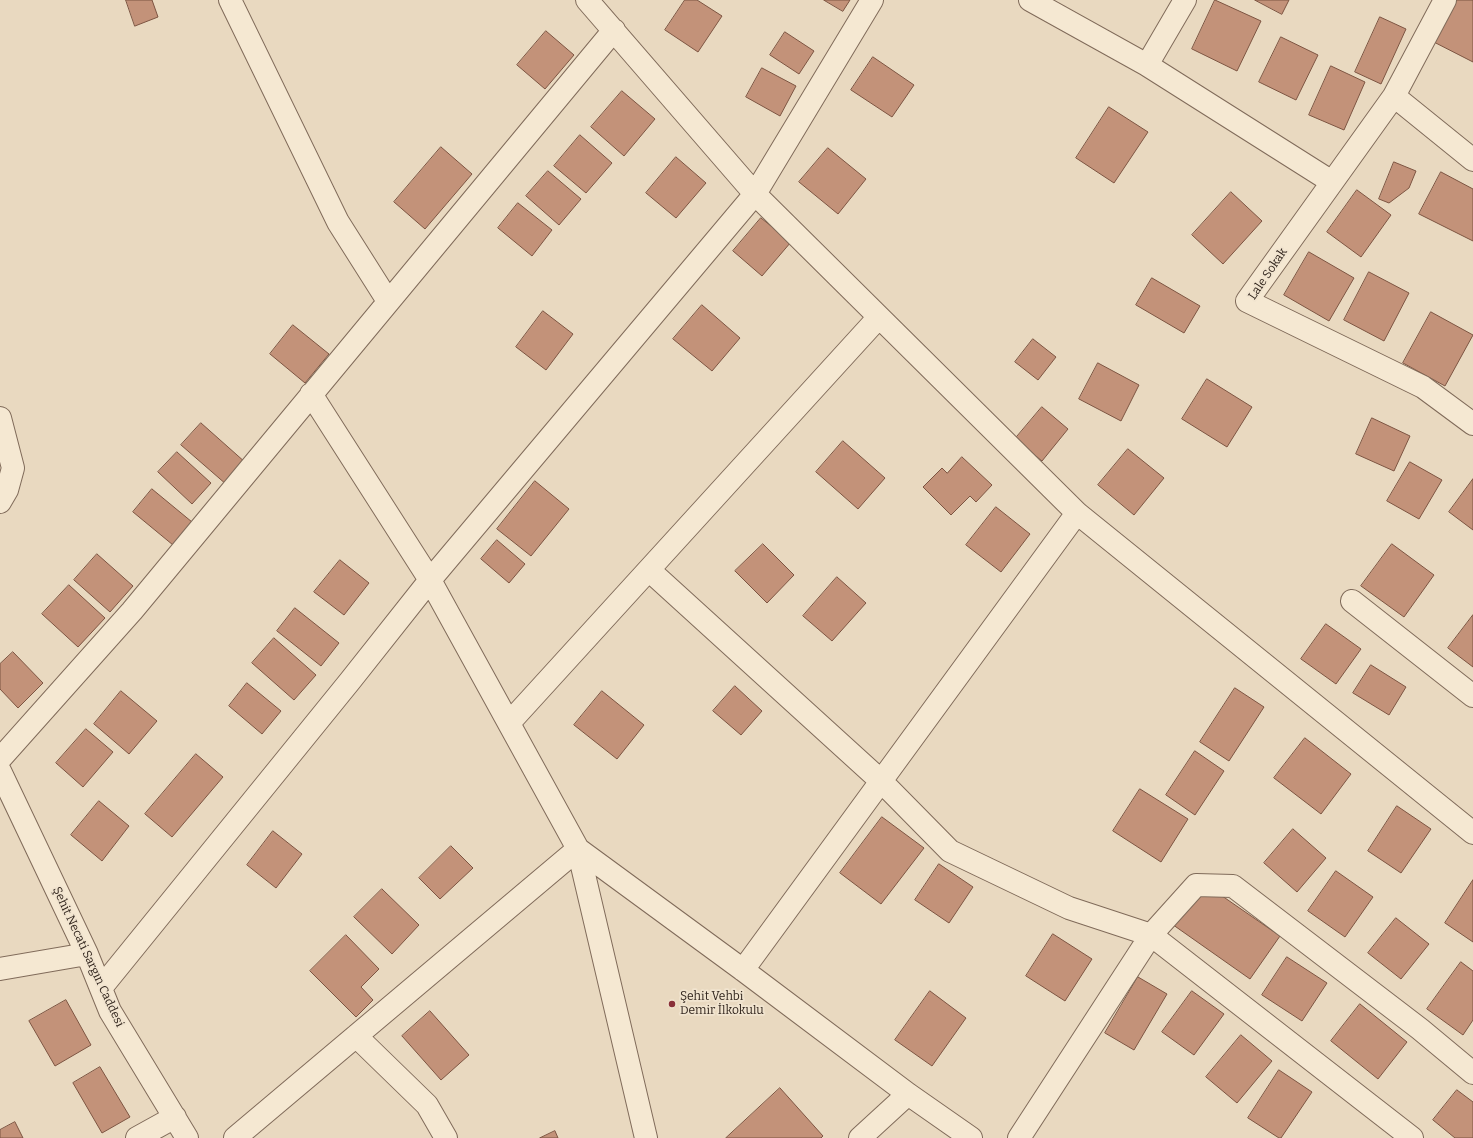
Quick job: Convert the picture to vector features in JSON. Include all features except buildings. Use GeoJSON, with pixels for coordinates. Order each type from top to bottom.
{"type":"FeatureCollection","features":[{"type":"Feature","properties":{"kind":"street"},"geometry":{"type":"LineString","coordinates":[[230,0],[338,222],[388,301]]}},
{"type":"Feature","properties":{"kind":"street"},"geometry":{"type":"LineString","coordinates":[[587,0],[755,194],[1077,513],[1473,833]]}},
{"type":"Feature","properties":{"kind":"street"},"geometry":{"type":"LineString","coordinates":[[101,988],[430,580],[755,194],[872,0]]}},
{"type":"Feature","properties":{"kind":"street"},"geometry":{"type":"LineString","coordinates":[[1030,0],[1147,65],[1332,182]]}},
{"type":"Feature","properties":{"kind":"street"},"geometry":{"type":"LineString","coordinates":[[1147,65],[1185,0]]}},
{"type":"Feature","properties":{"kind":"street","name":"Lale Sokak"},"geometry":{"type":"LineString","coordinates":[[1445,0],[1394,96],[1247,301],[1423,387],[1473,424]]}},
{"type":"Feature","properties":{"kind":"street"},"geometry":{"type":"LineString","coordinates":[[0,760],[132,611],[614,30]]}},
{"type":"Feature","properties":{"kind":"street"},"geometry":{"type":"LineString","coordinates":[[1394,96],[1473,160]]}},
{"type":"Feature","properties":{"kind":"street"},"geometry":{"type":"LineString","coordinates":[[509,723],[879,317]]}},
{"type":"Feature","properties":{"kind":"street"},"geometry":{"type":"LineString","coordinates":[[311,394],[430,580],[578,849],[646,1138]]}},
{"type":"Feature","properties":{"kind":"street"},"geometry":{"type":"LineString","coordinates":[[0,418],[13,468],[7,490],[0,502]]}},
{"type":"Feature","properties":{"kind":"street"},"geometry":{"type":"LineString","coordinates":[[743,970],[1077,513]]}},
{"type":"Feature","properties":{"kind":"street"},"geometry":{"type":"LineString","coordinates":[[649,570],[881,781],[950,851],[1069,908],[1151,935],[1412,1138]]}},
{"type":"Feature","properties":{"kind":"street"},"geometry":{"type":"LineString","coordinates":[[1352,601],[1473,696]]}},
{"type":"Feature","properties":{"kind":"street","name":"Şehit Necati Sargın Caddesi"},"geometry":{"type":"LineString","coordinates":[[0,771],[87,954],[110,1011],[187,1138]]}},
{"type":"Feature","properties":{"kind":"street"},"geometry":{"type":"LineString","coordinates":[[578,849],[743,970],[908,1094],[971,1138]]}},
{"type":"Feature","properties":{"kind":"street"},"geometry":{"type":"LineString","coordinates":[[235,1138],[578,849]]}},
{"type":"Feature","properties":{"kind":"street"},"geometry":{"type":"LineString","coordinates":[[1019,1138],[1151,935],[1196,885],[1233,886],[1420,1029],[1473,1073]]}},
{"type":"Feature","properties":{"kind":"street"},"geometry":{"type":"LineString","coordinates":[[0,970],[87,954]]}},
{"type":"Feature","properties":{"kind":"street"},"geometry":{"type":"LineString","coordinates":[[356,1036],[427,1105],[446,1138]]}},
{"type":"Feature","properties":{"kind":"street"},"geometry":{"type":"LineString","coordinates":[[860,1138],[908,1094]]}},
{"type":"Feature","properties":{"kind":"street"},"geometry":{"type":"LineString","coordinates":[[137,1138],[175,1117]]}},
{"type":"Feature","properties":{"kind":"place","name":"Şehit Vehbi Demir İlkokulu"},"geometry":{"type":"Point","coordinates":[672,1004]}}]}
